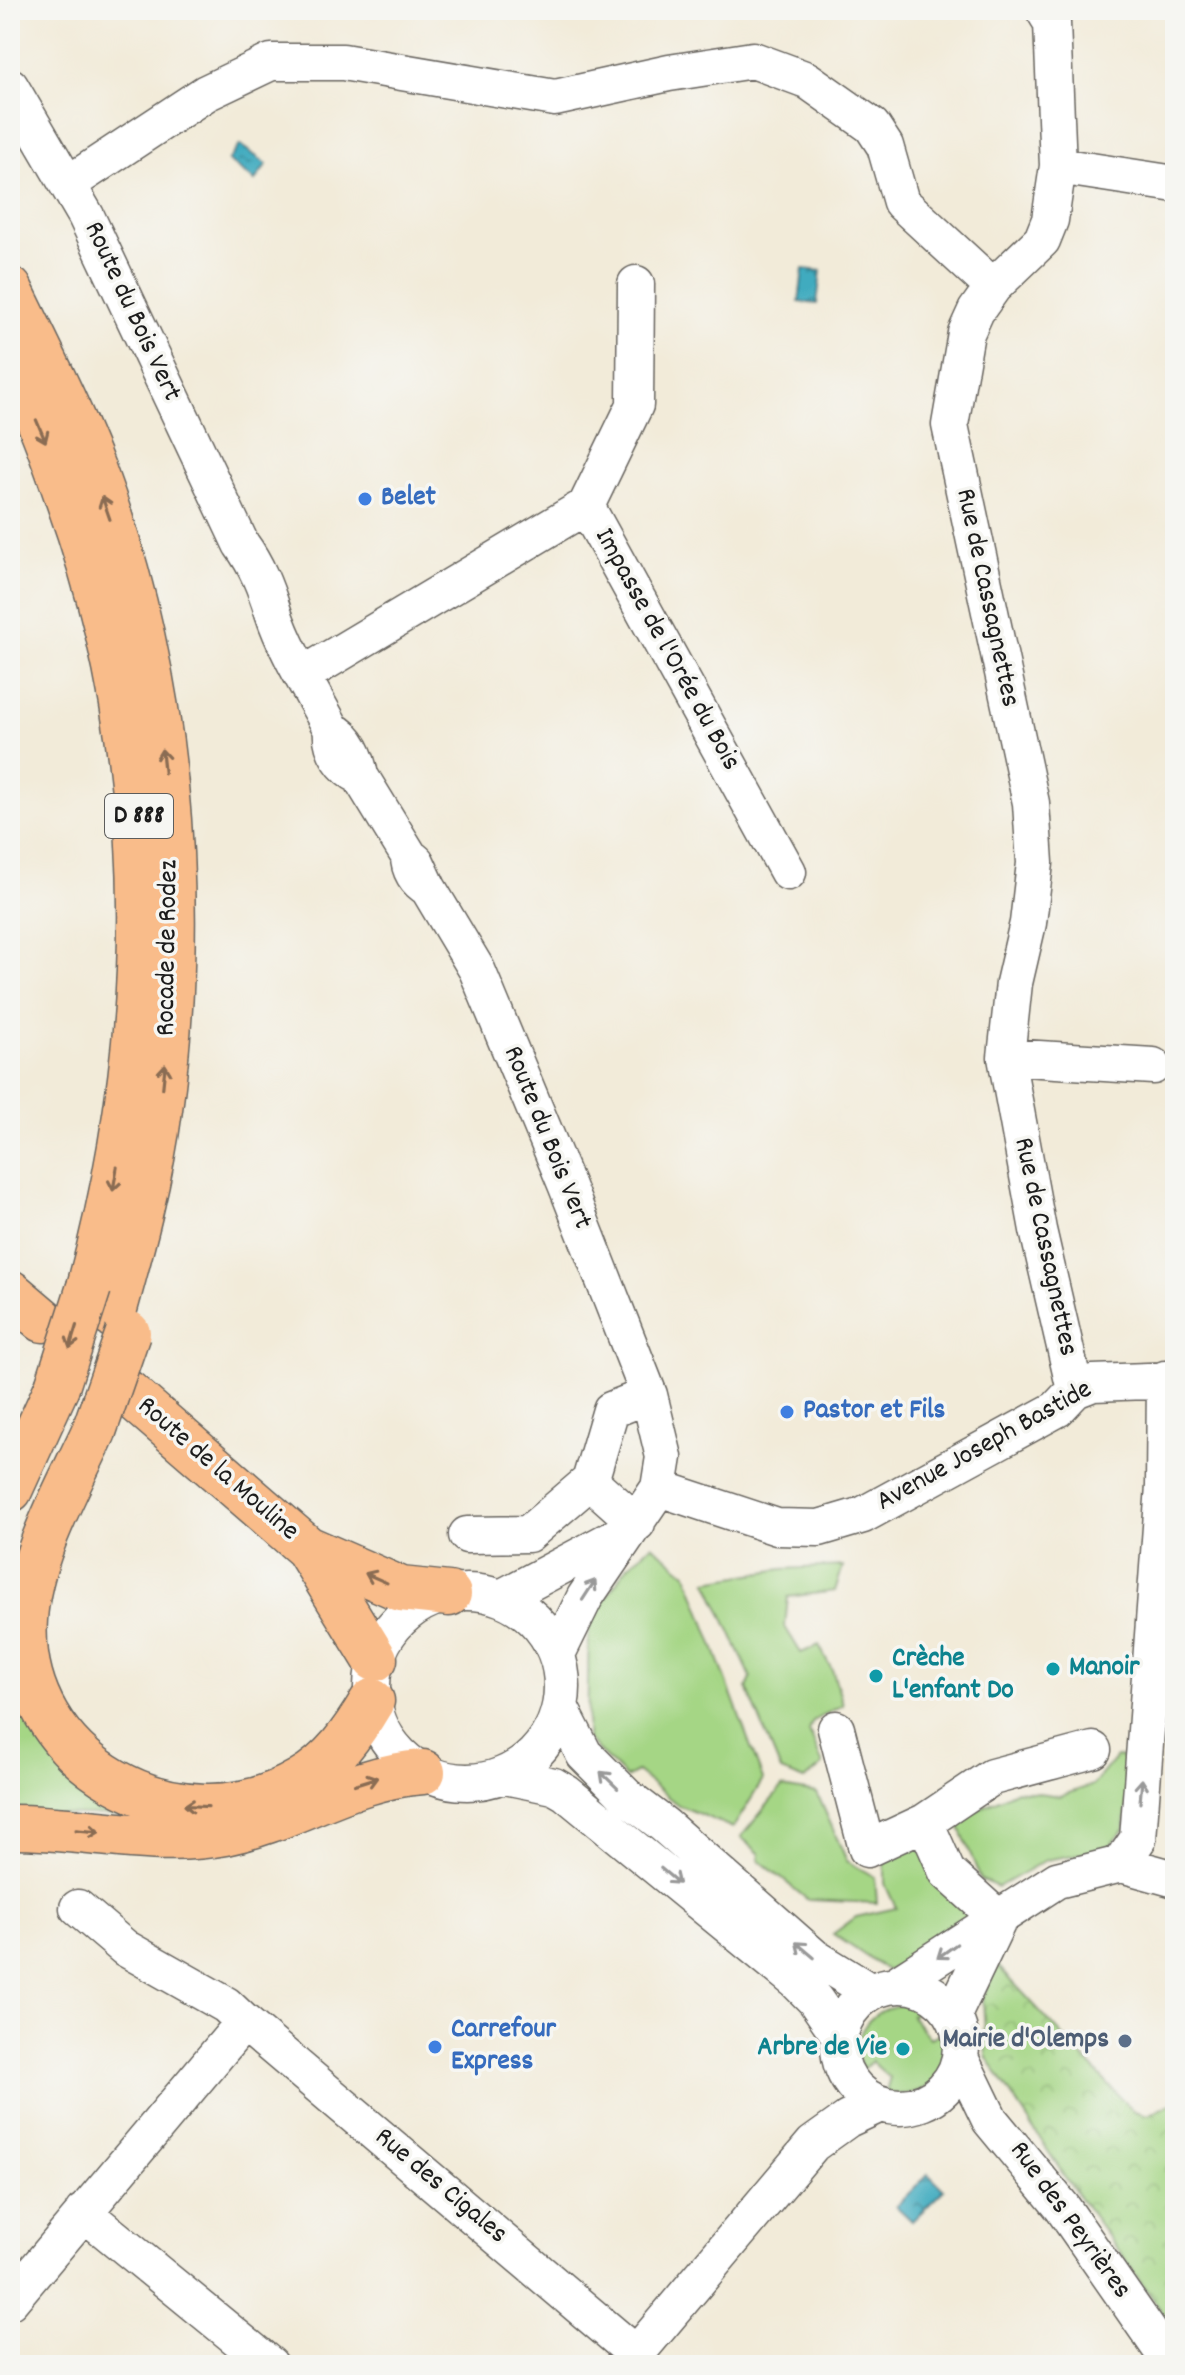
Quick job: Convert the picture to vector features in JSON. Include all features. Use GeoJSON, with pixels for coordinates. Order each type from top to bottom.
{"type":"FeatureCollection","features":[{"type":"Feature","properties":{"kind":"main road","name":"Rocade de Rodez"},"geometry":{"type":"LineString","coordinates":[[10,289],[93,469],[116,537],[157,703],[171,839],[173,992],[160,1110],[142,1209],[62,1455],[10,1560]]}},
{"type":"Feature","properties":{"kind":"main road","name":"Rocade de Rodez"},"geometry":{"type":"LineString","coordinates":[[10,360],[57,468],[93,568],[114,651],[136,782],[142,865],[140,996],[114,1188],[110,1312]]}},
{"type":"Feature","properties":{"kind":"main road"},"geometry":{"type":"LineString","coordinates":[[10,439],[37,487],[57,535],[95,641],[115,728],[124,824],[127,932],[121,1044],[126,1117]]}},
{"type":"Feature","properties":{"kind":"main road"},"geometry":{"type":"LineString","coordinates":[[10,1292],[43,1320]]}},
{"type":"Feature","properties":{"kind":"main road"},"geometry":{"type":"LineString","coordinates":[[110,1312],[76,1409],[51,1526],[25,1620],[29,1663],[38,1697],[52,1725],[78,1756],[117,1784],[155,1799],[194,1806],[240,1803],[283,1790],[318,1768],[342,1746],[372,1701]]}},
{"type":"Feature","properties":{"kind":"main road","name":"Route de la Mouline"},"geometry":{"type":"LineString","coordinates":[[127,1392],[307,1548],[401,1589],[449,1594]]}},
{"type":"Feature","properties":{"kind":"main road","name":"Rocade de Rodez"},"geometry":{"type":"LineString","coordinates":[[10,1490],[76,1409]]}},
{"type":"Feature","properties":{"kind":"main road","name":"Route de la Mouline"},"geometry":{"type":"LineString","coordinates":[[307,1548],[375,1659]]}},
{"type":"Feature","properties":{"kind":"main road"},"geometry":{"type":"LineString","coordinates":[[10,1827],[161,1836],[220,1834],[247,1828],[363,1782],[423,1772]]}},
{"type":"Feature","properties":{"kind":"street","name":"Rue de Cassagnettes"},"geometry":{"type":"LineString","coordinates":[[1044,10],[1052,23],[1058,166],[1050,220],[1042,240],[993,287],[976,311],[966,333],[950,425],[1031,803],[1035,863],[1028,923],[1014,983],[1006,1057],[1038,1230],[1075,1390]]}},
{"type":"Feature","properties":{"kind":"street"},"geometry":{"type":"LineString","coordinates":[[68,184],[206,93],[271,62],[343,62],[555,98],[669,73],[753,60],[807,80],[872,126],[885,146],[901,202],[993,287]]}},
{"type":"Feature","properties":{"kind":"street","name":"Route du Bois Vert"},"geometry":{"type":"LineString","coordinates":[[10,86],[68,184],[241,544],[244,563],[265,606],[273,612],[332,730],[331,742],[348,770],[360,776],[409,856],[409,867],[420,883],[428,888],[477,970],[649,1395],[664,1457],[659,1488]]}},
{"type":"Feature","properties":{"kind":"street"},"geometry":{"type":"LineString","coordinates":[[1058,166],[1175,184]]}},
{"type":"Feature","properties":{"kind":"street"},"geometry":{"type":"LineString","coordinates":[[586,506],[635,405],[636,284]]}},
{"type":"Feature","properties":{"kind":"street","name":"Impasse de l'Orée du Bois"},"geometry":{"type":"LineString","coordinates":[[303,675],[586,506],[788,872]]}},
{"type":"Feature","properties":{"kind":"street"},"geometry":{"type":"LineString","coordinates":[[1006,1057],[1153,1066]]}},
{"type":"Feature","properties":{"kind":"street"},"geometry":{"type":"LineString","coordinates":[[1121,1864],[1138,1839],[1165,1625],[1164,1486],[1170,1380]]}},
{"type":"Feature","properties":{"kind":"street","name":"Avenue Joseph Bastide"},"geometry":{"type":"LineString","coordinates":[[659,1488],[777,1527],[819,1528],[863,1515],[1057,1409],[1075,1390],[1093,1383],[1170,1380]]}},
{"type":"Feature","properties":{"kind":"street"},"geometry":{"type":"LineString","coordinates":[[467,1535],[528,1534],[590,1481],[611,1410],[649,1395]]}},
{"type":"Feature","properties":{"kind":"street"},"geometry":{"type":"LineString","coordinates":[[590,1481],[633,1526]]}},
{"type":"Feature","properties":{"kind":"street"},"geometry":{"type":"LineString","coordinates":[[557,1654],[575,1612],[659,1488]]}},
{"type":"Feature","properties":{"kind":"street"},"geometry":{"type":"LineString","coordinates":[[503,1597],[633,1526]]}},
{"type":"Feature","properties":{"kind":"street"},"geometry":{"type":"LineString","coordinates":[[505,1776],[525,1764],[548,1741],[561,1709],[563,1681],[557,1654],[546,1633],[531,1616],[503,1597],[481,1593],[449,1594],[421,1603],[402,1617],[375,1659],[372,1701],[389,1740],[423,1772],[460,1783],[505,1776],[554,1786],[604,1822],[796,1981],[815,2000],[840,2036]]}},
{"type":"Feature","properties":{"kind":"street"},"geometry":{"type":"LineString","coordinates":[[561,1709],[584,1754],[618,1789],[814,1957],[883,1988],[929,1991],[953,2015],[962,2044],[953,2077],[925,2101],[910,2106],[880,2104],[848,2119],[813,2144],[631,2359]]}},
{"type":"Feature","properties":{"kind":"street"},"geometry":{"type":"LineString","coordinates":[[836,1729],[867,1849],[925,1822],[992,1777],[1093,1750]]}},
{"type":"Feature","properties":{"kind":"street"},"geometry":{"type":"LineString","coordinates":[[925,1822],[947,1872],[999,1919]]}},
{"type":"Feature","properties":{"kind":"street"},"geometry":{"type":"LineString","coordinates":[[880,2104],[854,2086],[845,2073],[840,2055],[840,2036],[851,2011],[883,1988],[999,1919],[1037,1889],[1057,1880],[1121,1864],[1175,1879]]}},
{"type":"Feature","properties":{"kind":"street","name":"Rue des Cigales"},"geometry":{"type":"LineString","coordinates":[[78,1908],[125,1948],[226,2005],[631,2359]]}},
{"type":"Feature","properties":{"kind":"street"},"geometry":{"type":"LineString","coordinates":[[953,2015],[999,1919]]}},
{"type":"Feature","properties":{"kind":"street"},"geometry":{"type":"LineString","coordinates":[[10,2301],[244,2022]]}},
{"type":"Feature","properties":{"kind":"street","name":"Rue des Peyrières"},"geometry":{"type":"LineString","coordinates":[[960,2058],[990,2120],[1062,2207],[1172,2365]]}},
{"type":"Feature","properties":{"kind":"street"},"geometry":{"type":"LineString","coordinates":[[813,2144],[845,2073]]}},
{"type":"Feature","properties":{"kind":"street"},"geometry":{"type":"LineString","coordinates":[[925,2101],[990,2120]]}},
{"type":"Feature","properties":{"kind":"street"},"geometry":{"type":"LineString","coordinates":[[83,2212],[270,2365]]}},
{"type":"Feature","properties":{"kind":"green space"},"geometry":{"type":"Polygon","coordinates":[[[652,1545],[687,1574],[763,1780],[733,1828],[678,1805],[637,1772],[626,1778],[587,1739],[589,1624],[627,1567],[652,1545]]]}},
{"type":"Feature","properties":{"kind":"green space"},"geometry":{"type":"Polygon","coordinates":[[[843,1566],[835,1591],[788,1597],[785,1627],[801,1653],[819,1645],[833,1672],[843,1705],[813,1721],[809,1731],[823,1765],[805,1780],[781,1771],[747,1688],[751,1677],[707,1581],[782,1569],[843,1566]]]}},
{"type":"Feature","properties":{"kind":"green space"},"geometry":{"type":"Polygon","coordinates":[[[10,1620],[16,1669],[161,1816],[10,1814],[10,1620]]]}},
{"type":"Feature","properties":{"kind":"green space"},"geometry":{"type":"Polygon","coordinates":[[[1116,1757],[1131,1758],[1125,1828],[1107,1849],[1046,1860],[998,1887],[981,1880],[957,1820],[1017,1790],[1060,1796],[1093,1785],[1116,1757]]]}},
{"type":"Feature","properties":{"kind":"green space"},"geometry":{"type":"Polygon","coordinates":[[[782,1787],[817,1793],[847,1861],[875,1877],[877,1903],[808,1900],[759,1860],[760,1854],[741,1837],[782,1787]]]}},
{"type":"Feature","properties":{"kind":"green space"},"geometry":{"type":"Polygon","coordinates":[[[914,1840],[971,1917],[888,1971],[833,1934],[856,1917],[896,1908],[885,1884],[885,1849],[914,1840]]]}},
{"type":"Feature","properties":{"kind":"green space"},"geometry":{"type":"Polygon","coordinates":[[[997,1965],[1132,2110],[1148,2115],[1175,2102],[1175,2329],[1067,2180],[986,2056],[983,1997],[997,1965]]]}},
{"type":"Feature","properties":{"kind":"green space"},"geometry":{"type":"Polygon","coordinates":[[[895,2006],[915,2006],[916,2012],[911,2016],[930,2038],[945,2031],[947,2059],[936,2080],[926,2088],[914,2093],[886,2092],[890,2078],[872,2062],[862,2069],[858,2044],[866,2024],[874,2016],[895,2006]]]}},
{"type":"Feature","properties":{"kind":"water"},"geometry":{"type":"Polygon","coordinates":[[[240,145],[267,164],[255,181],[228,161],[240,145]]]}},
{"type":"Feature","properties":{"kind":"water"},"geometry":{"type":"Polygon","coordinates":[[[803,269],[821,271],[817,304],[799,302],[803,269]]]}},
{"type":"Feature","properties":{"kind":"water"},"geometry":{"type":"Polygon","coordinates":[[[928,2174],[944,2190],[912,2221],[896,2206],[928,2174]]]}},
{"type":"Feature","properties":{"kind":"place","name":"Belet"},"geometry":{"type":"Point","coordinates":[365,499]}},
{"type":"Feature","properties":{"kind":"place","name":"Pastor et Fils"},"geometry":{"type":"Point","coordinates":[787,1412]}},
{"type":"Feature","properties":{"kind":"place","name":"Manoir"},"geometry":{"type":"Point","coordinates":[1053,1669]}},
{"type":"Feature","properties":{"kind":"place","name":"Crèche L'enfant Do"},"geometry":{"type":"Point","coordinates":[876,1676]}},
{"type":"Feature","properties":{"kind":"place","name":"Mairie d'Olemps"},"geometry":{"type":"Point","coordinates":[1125,2041]}},
{"type":"Feature","properties":{"kind":"place","name":"Carrefour Express"},"geometry":{"type":"Point","coordinates":[435,2047]}},
{"type":"Feature","properties":{"kind":"place","name":"Arbre de Vie"},"geometry":{"type":"Point","coordinates":[903,2049]}}]}
